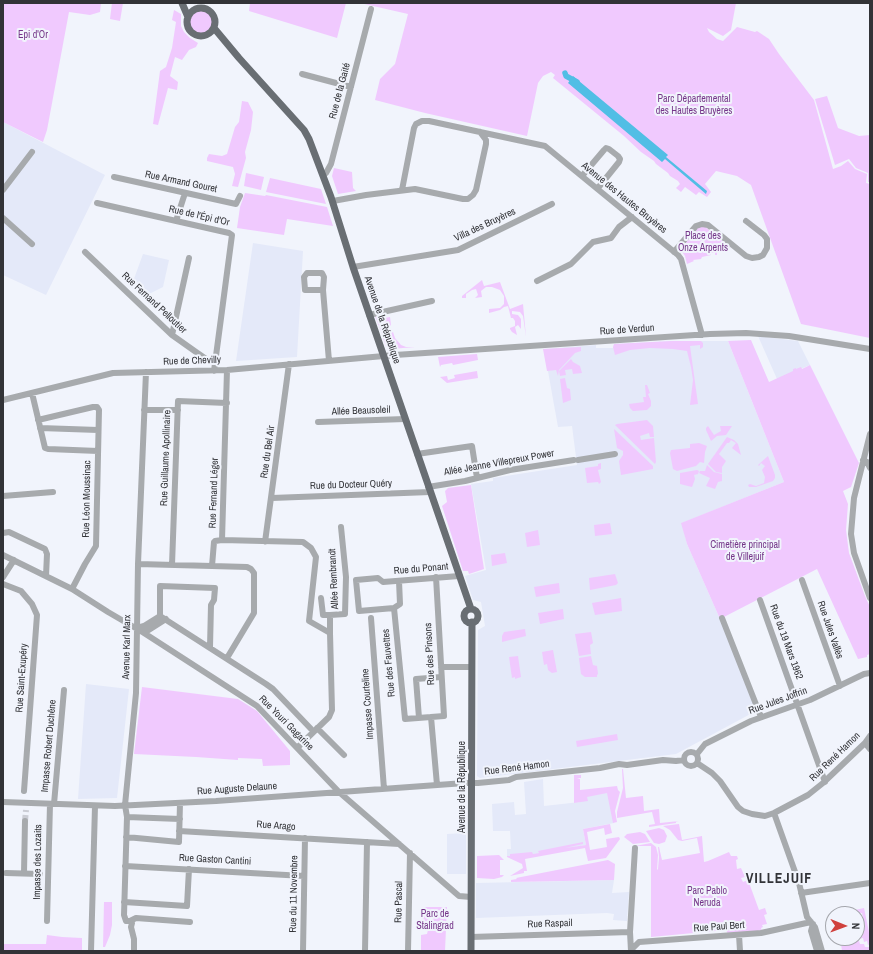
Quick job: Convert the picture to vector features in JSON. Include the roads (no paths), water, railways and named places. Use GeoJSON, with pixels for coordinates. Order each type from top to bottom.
{"type":"FeatureCollection","features":[{"type":"Feature","properties":{"kind":"main road"},"geometry":{"type":"LineString","coordinates":[[182,3],[188,17]]}},
{"type":"Feature","properties":{"kind":"main road"},"geometry":{"type":"LineString","coordinates":[[190,3],[194,6],[200,7],[205,8],[212,13],[216,20],[214,28],[208,35],[200,36],[192,33],[187,26],[188,17],[192,10],[200,7]]}},
{"type":"Feature","properties":{"kind":"main road","name":"Avenue de la République"},"geometry":{"type":"LineString","coordinates":[[214,28],[304,130],[309,139],[333,202],[353,266],[471,609],[465,612],[464,617],[468,622],[472,622],[471,951]]}},
{"type":"Feature","properties":{"kind":"main road","name":"Avenue de la République"},"geometry":{"type":"LineString","coordinates":[[208,35],[220,41],[239,58]]}},
{"type":"Feature","properties":{"kind":"street","name":"Rue de la Gaité"},"geometry":{"type":"LineString","coordinates":[[323,175],[326,173],[331,164],[372,9]]}},
{"type":"Feature","properties":{"kind":"street"},"geometry":{"type":"LineString","coordinates":[[302,74],[351,87]]}},
{"type":"Feature","properties":{"kind":"street","name":"Avenue des Hautes Bruyères"},"geometry":{"type":"LineString","coordinates":[[402,190],[414,128],[416,124],[422,121],[429,121],[545,146],[598,188],[681,259],[702,335]]}},
{"type":"Feature","properties":{"kind":"street"},"geometry":{"type":"LineString","coordinates":[[333,202],[415,189],[468,199],[476,190],[486,144],[484,136],[479,132]]}},
{"type":"Feature","properties":{"kind":"street"},"geometry":{"type":"LineString","coordinates":[[582,176],[604,150],[609,148],[620,159],[598,188]]}},
{"type":"Feature","properties":{"kind":"street"},"geometry":{"type":"LineString","coordinates":[[3,190],[32,152]]}},
{"type":"Feature","properties":{"kind":"street","name":"Rue Armand Gouret"},"geometry":{"type":"LineString","coordinates":[[114,177],[236,204],[240,196]]}},
{"type":"Feature","properties":{"kind":"street"},"geometry":{"type":"LineString","coordinates":[[176,221],[185,193]]}},
{"type":"Feature","properties":{"kind":"street","name":"Rue de l'Épi d'Or"},"geometry":{"type":"LineString","coordinates":[[97,203],[229,232],[233,236],[214,371]]}},
{"type":"Feature","properties":{"kind":"street","name":"Villa des Bruyères"},"geometry":{"type":"LineString","coordinates":[[353,266],[458,250],[552,204]]}},
{"type":"Feature","properties":{"kind":"street"},"geometry":{"type":"LineString","coordinates":[[537,281],[571,264],[593,242],[611,238],[619,227],[632,217]]}},
{"type":"Feature","properties":{"kind":"street"},"geometry":{"type":"LineString","coordinates":[[3,218],[32,244]]}},
{"type":"Feature","properties":{"kind":"street"},"geometry":{"type":"LineString","coordinates":[[674,252],[696,226],[702,224],[708,225],[746,256],[752,258],[759,257],[765,252],[767,244],[764,235],[746,221]]}},
{"type":"Feature","properties":{"kind":"street","name":"Rue Fernand Pelloutier"},"geometry":{"type":"LineString","coordinates":[[85,252],[172,335],[196,352],[215,362]]}},
{"type":"Feature","properties":{"kind":"street"},"geometry":{"type":"LineString","coordinates":[[172,335],[189,258]]}},
{"type":"Feature","properties":{"kind":"street"},"geometry":{"type":"LineString","coordinates":[[323,290],[329,361]]}},
{"type":"Feature","properties":{"kind":"street"},"geometry":{"type":"LineString","coordinates":[[370,315],[432,301]]}},
{"type":"Feature","properties":{"kind":"street","name":"Rue de Verdun"},"geometry":{"type":"LineString","coordinates":[[384,356],[746,333],[777,335],[870,349]]}},
{"type":"Feature","properties":{"kind":"street","name":"Rue de Chevilly"},"geometry":{"type":"LineString","coordinates":[[3,400],[113,373],[214,371],[384,356]]}},
{"type":"Feature","properties":{"kind":"street","name":"Rue du Bel Air"},"geometry":{"type":"LineString","coordinates":[[265,542],[289,364]]}},
{"type":"Feature","properties":{"kind":"street","name":"Rue Fernand Léger"},"geometry":{"type":"LineString","coordinates":[[228,370],[222,540],[303,542],[311,548],[316,557],[309,621],[330,633]]}},
{"type":"Feature","properties":{"kind":"street","name":"Avenue Karl Marx"},"geometry":{"type":"LineString","coordinates":[[134,951],[134,939],[129,923],[124,915],[127,817],[125,805],[136,693],[138,564],[146,372]]}},
{"type":"Feature","properties":{"kind":"street","name":"Rue Léon Moussinac"},"geometry":{"type":"LineString","coordinates":[[32,393],[44,447],[98,451]]}},
{"type":"Feature","properties":{"kind":"street","name":"Rue Guillaume Apollinaire"},"geometry":{"type":"LineString","coordinates":[[172,565],[178,401],[227,403]]}},
{"type":"Feature","properties":{"kind":"street","name":"Rue Léon Moussinac"},"geometry":{"type":"LineString","coordinates":[[38,420],[97,407],[99,410],[96,546],[72,589]]}},
{"type":"Feature","properties":{"kind":"street"},"geometry":{"type":"LineString","coordinates":[[144,410],[178,410]]}},
{"type":"Feature","properties":{"kind":"street","name":"Allée Beausoleil"},"geometry":{"type":"LineString","coordinates":[[318,422],[405,419]]}},
{"type":"Feature","properties":{"kind":"street"},"geometry":{"type":"LineString","coordinates":[[40,428],[98,430]]}},
{"type":"Feature","properties":{"kind":"street"},"geometry":{"type":"LineString","coordinates":[[870,434],[854,498],[851,534],[854,553],[870,598]]}},
{"type":"Feature","properties":{"kind":"street"},"geometry":{"type":"LineString","coordinates":[[417,454],[472,446],[477,478]]}},
{"type":"Feature","properties":{"kind":"street","name":"Allée Jeanne Villepreux Power"},"geometry":{"type":"LineString","coordinates":[[429,490],[510,470],[614,454]]}},
{"type":"Feature","properties":{"kind":"street"},"geometry":{"type":"LineString","coordinates":[[864,460],[870,468]]}},
{"type":"Feature","properties":{"kind":"street","name":"Rue du Docteur Quéry"},"geometry":{"type":"LineString","coordinates":[[272,498],[429,490]]}},
{"type":"Feature","properties":{"kind":"street"},"geometry":{"type":"LineString","coordinates":[[3,496],[53,492]]}},
{"type":"Feature","properties":{"kind":"street","name":"Allée Rembrandt"},"geometry":{"type":"LineString","coordinates":[[321,598],[323,615],[345,614],[346,577],[341,527]]}},
{"type":"Feature","properties":{"kind":"street"},"geometry":{"type":"LineString","coordinates":[[3,533],[9,532],[45,549],[47,554],[46,576]]}},
{"type":"Feature","properties":{"kind":"street"},"geometry":{"type":"LineString","coordinates":[[212,566],[214,542],[222,540]]}},
{"type":"Feature","properties":{"kind":"street","name":"Rue Youri Gagarine"},"geometry":{"type":"LineString","coordinates":[[3,555],[72,589],[108,612],[137,628],[256,706],[339,792],[459,896],[471,897]]}},
{"type":"Feature","properties":{"kind":"street"},"geometry":{"type":"LineString","coordinates":[[3,578],[14,560]]}},
{"type":"Feature","properties":{"kind":"street"},"geometry":{"type":"LineString","coordinates":[[138,564],[248,567],[251,569],[254,573],[254,613],[227,658]]}},
{"type":"Feature","properties":{"kind":"street","name":"Rue du Ponant"},"geometry":{"type":"LineString","coordinates":[[394,608],[359,610],[356,580],[378,578],[384,582],[459,576]]}},
{"type":"Feature","properties":{"kind":"street","name":"Rue des Pinsons"},"geometry":{"type":"LineString","coordinates":[[431,717],[444,716],[436,578]]}},
{"type":"Feature","properties":{"kind":"street","name":"Rue Jules Vallès"},"geometry":{"type":"LineString","coordinates":[[802,580],[840,686]]}},
{"type":"Feature","properties":{"kind":"street","name":"Rue des Fauvettes"},"geometry":{"type":"LineString","coordinates":[[399,581],[400,604],[394,608],[405,719],[431,717]]}},
{"type":"Feature","properties":{"kind":"street","name":"Rue Saint-Exupéry"},"geometry":{"type":"LineString","coordinates":[[3,584],[21,591],[32,604],[37,615],[24,791]]}},
{"type":"Feature","properties":{"kind":"street"},"geometry":{"type":"LineString","coordinates":[[160,616],[160,586],[215,588],[214,600],[211,605],[210,647]]}},
{"type":"Feature","properties":{"kind":"street","name":"Rue du 19 Mars 1962"},"geometry":{"type":"LineString","coordinates":[[760,600],[825,782]]}},
{"type":"Feature","properties":{"kind":"street","name":"Allée Rembrandt"},"geometry":{"type":"LineString","coordinates":[[330,615],[330,633]]}},
{"type":"Feature","properties":{"kind":"street"},"geometry":{"type":"LineString","coordinates":[[137,628],[144,626],[160,616]]}},
{"type":"Feature","properties":{"kind":"street"},"geometry":{"type":"LineString","coordinates":[[160,616],[273,689],[344,755]]}},
{"type":"Feature","properties":{"kind":"street","name":"Impasse Courteline"},"geometry":{"type":"LineString","coordinates":[[371,618],[384,789]]}},
{"type":"Feature","properties":{"kind":"street"},"geometry":{"type":"LineString","coordinates":[[722,618],[761,717]]}},
{"type":"Feature","properties":{"kind":"street"},"geometry":{"type":"LineString","coordinates":[[144,633],[166,619]]}},
{"type":"Feature","properties":{"kind":"street"},"geometry":{"type":"LineString","coordinates":[[297,748],[329,717],[332,710],[330,633]]}},
{"type":"Feature","properties":{"kind":"street"},"geometry":{"type":"LineString","coordinates":[[441,667],[472,667]]}},
{"type":"Feature","properties":{"kind":"street","name":"Rue Jules Joffrin"},"geometry":{"type":"LineString","coordinates":[[697,754],[705,744],[734,729],[761,717],[810,700],[864,674],[870,673]]}},
{"type":"Feature","properties":{"kind":"street"},"geometry":{"type":"LineString","coordinates":[[419,718],[416,679],[441,677]]}},
{"type":"Feature","properties":{"kind":"street","name":"Impasse Robert Duchêne"},"geometry":{"type":"LineString","coordinates":[[52,804],[64,690]]}},
{"type":"Feature","properties":{"kind":"street"},"geometry":{"type":"LineString","coordinates":[[431,717],[437,785]]}},
{"type":"Feature","properties":{"kind":"street","name":"Rue René Hamon"},"geometry":{"type":"LineString","coordinates":[[684,760],[689,766],[697,763],[712,773],[720,781],[738,807],[743,811],[762,816],[774,813],[808,795],[825,782],[865,743],[870,736]]}},
{"type":"Feature","properties":{"kind":"street"},"geometry":{"type":"LineString","coordinates":[[865,743],[870,749]]}},
{"type":"Feature","properties":{"kind":"street","name":"Rue René Hamon"},"geometry":{"type":"LineString","coordinates":[[684,760],[685,755],[688,753],[693,752],[697,754]]}},
{"type":"Feature","properties":{"kind":"street"},"geometry":{"type":"LineString","coordinates":[[697,754],[699,757],[697,763]]}},
{"type":"Feature","properties":{"kind":"street","name":"Rue René Hamon"},"geometry":{"type":"LineString","coordinates":[[472,783],[509,780],[516,777],[600,768],[619,764],[628,765],[663,760],[684,760]]}},
{"type":"Feature","properties":{"kind":"street","name":"Rue Auguste Delaune"},"geometry":{"type":"LineString","coordinates":[[3,802],[95,806],[180,803],[472,783]]}},
{"type":"Feature","properties":{"kind":"street"},"geometry":{"type":"LineString","coordinates":[[26,803],[26,810]]}},
{"type":"Feature","properties":{"kind":"street"},"geometry":{"type":"LineString","coordinates":[[126,837],[179,842],[180,803]]}},
{"type":"Feature","properties":{"kind":"street","name":"Impasse des Lozaits"},"geometry":{"type":"LineString","coordinates":[[47,921],[52,804]]}},
{"type":"Feature","properties":{"kind":"street"},"geometry":{"type":"LineString","coordinates":[[91,951],[95,806]]}},
{"type":"Feature","properties":{"kind":"street"},"geometry":{"type":"LineString","coordinates":[[774,813],[801,893],[807,917],[815,927],[822,951]]}},
{"type":"Feature","properties":{"kind":"street"},"geometry":{"type":"LineString","coordinates":[[127,817],[180,819]]}},
{"type":"Feature","properties":{"kind":"street"},"geometry":{"type":"LineString","coordinates":[[24,873],[25,821]]}},
{"type":"Feature","properties":{"kind":"street","name":"Rue Arago"},"geometry":{"type":"LineString","coordinates":[[179,830],[399,844]]}},
{"type":"Feature","properties":{"kind":"street","name":"Rue du 11 Novembre"},"geometry":{"type":"LineString","coordinates":[[302,951],[305,838]]}},
{"type":"Feature","properties":{"kind":"street"},"geometry":{"type":"LineString","coordinates":[[365,951],[367,842]]}},
{"type":"Feature","properties":{"kind":"street"},"geometry":{"type":"LineString","coordinates":[[631,951],[630,932],[635,848]]}},
{"type":"Feature","properties":{"kind":"street","name":"Rue Pascal"},"geometry":{"type":"LineString","coordinates":[[408,951],[410,854]]}},
{"type":"Feature","properties":{"kind":"street","name":"Rue Gaston Cantini"},"geometry":{"type":"LineString","coordinates":[[125,866],[304,876]]}},
{"type":"Feature","properties":{"kind":"street"},"geometry":{"type":"LineString","coordinates":[[124,902],[187,906],[189,869]]}},
{"type":"Feature","properties":{"kind":"street"},"geometry":{"type":"LineString","coordinates":[[6,873],[40,874]]}},
{"type":"Feature","properties":{"kind":"street"},"geometry":{"type":"LineString","coordinates":[[801,893],[870,883]]}},
{"type":"Feature","properties":{"kind":"street"},"geometry":{"type":"LineString","coordinates":[[129,923],[136,918],[190,922]]}},
{"type":"Feature","properties":{"kind":"street"},"geometry":{"type":"LineString","coordinates":[[812,923],[811,931],[817,951]]}},
{"type":"Feature","properties":{"kind":"street","name":"Rue Paul Bert"},"geometry":{"type":"LineString","coordinates":[[639,942],[766,933],[812,923]]}},
{"type":"Feature","properties":{"kind":"street"},"geometry":{"type":"LineString","coordinates":[[630,932],[639,942],[631,951]]}},
{"type":"Feature","properties":{"kind":"street","name":"Rue Raspail"},"geometry":{"type":"LineString","coordinates":[[471,937],[630,932]]}},
{"type":"Feature","properties":{"kind":"street"},"geometry":{"type":"LineString","coordinates":[[739,935],[740,951]]}},
{"type":"Feature","properties":{"kind":"water"},"geometry":{"type":"Polygon","coordinates":[[[573,76],[668,155],[666,157],[707,191],[706,194],[665,159],[662,162],[568,83],[573,76]]]}},
{"type":"Feature","properties":{"kind":"waterway"},"geometry":{"type":"LineString","coordinates":[[565,73],[566,76],[577,82]]}},
{"type":"Feature","properties":{"kind":"tunnel"},"geometry":{"type":"LineString","coordinates":[[25,821],[26,810]]}},
{"type":"Feature","properties":{"kind":"district","name":"VILLEJUIF"},"geometry":{"type":"Point","coordinates":[779,879]}},
{"type":"Feature","properties":{"kind":"park label","name":"Epi d'Or"},"geometry":{"type":"Point","coordinates":[33,35]}},
{"type":"Feature","properties":{"kind":"park label","name":"Parc Départemental des Hautes Bruyères"},"geometry":{"type":"Point","coordinates":[694,104]}},
{"type":"Feature","properties":{"kind":"park label","name":"Place des Onze Arpents"},"geometry":{"type":"Point","coordinates":[703,242]}},
{"type":"Feature","properties":{"kind":"park label","name":"Cimetière principal de Villejuif"},"geometry":{"type":"Point","coordinates":[745,550]}},
{"type":"Feature","properties":{"kind":"park label","name":"Parc Pablo Neruda"},"geometry":{"type":"Point","coordinates":[707,896]}},
{"type":"Feature","properties":{"kind":"park label","name":"Parc de Stalingrad"},"geometry":{"type":"Point","coordinates":[435,920]}}]}
